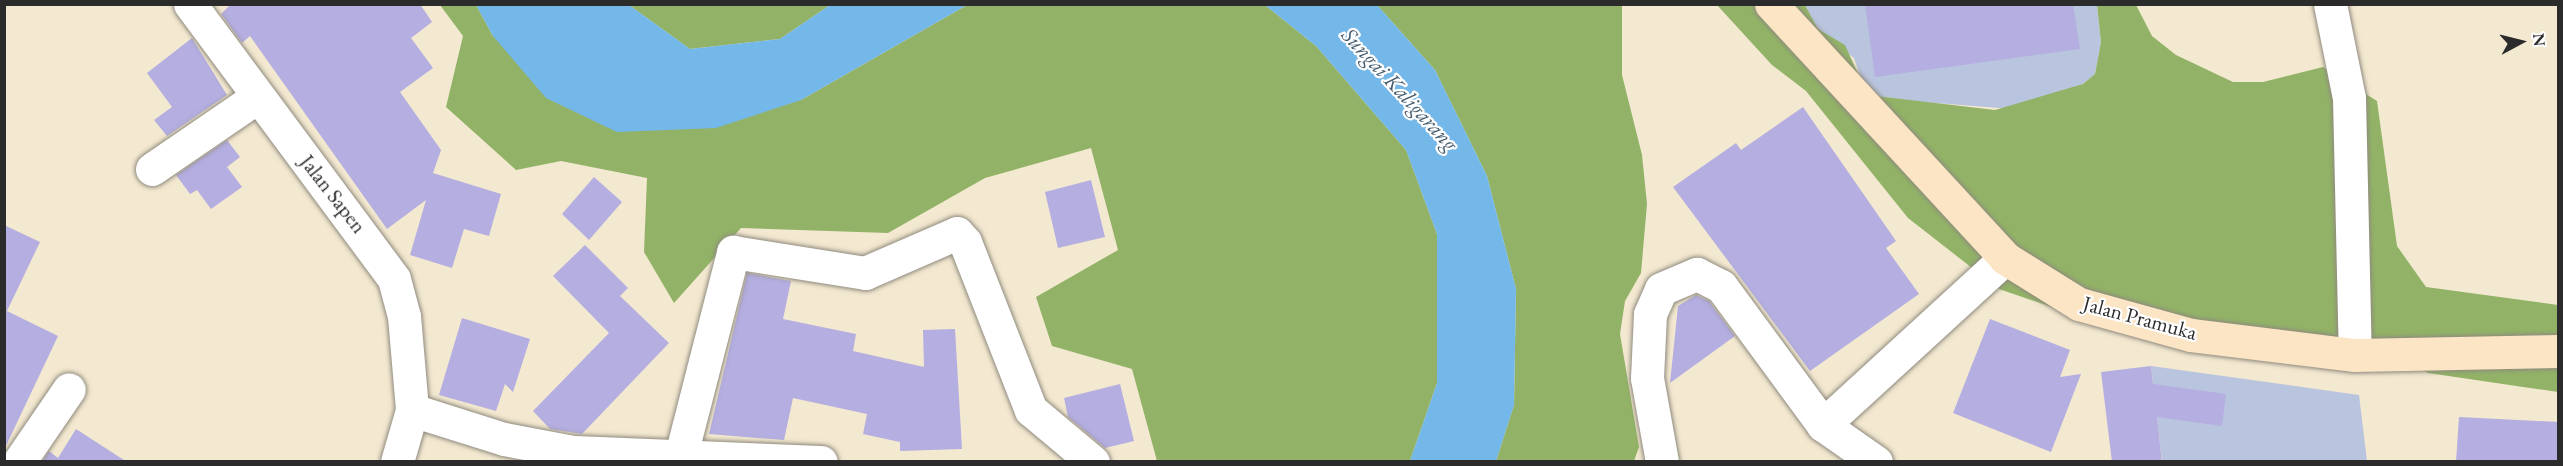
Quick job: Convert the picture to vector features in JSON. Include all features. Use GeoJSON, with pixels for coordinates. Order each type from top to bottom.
{"type":"FeatureCollection","features":[{"type":"Feature","properties":{"kind":"main road","name":"Jalan Pramuka"},"geometry":{"type":"LineString","coordinates":[[1772,4],[2005,258],[2079,304],[2179,332],[2355,355],[2559,351]]}},
{"type":"Feature","properties":{"kind":"street","name":"Jalan Sapen"},"geometry":{"type":"LineString","coordinates":[[190,4],[394,279],[404,316],[412,410]]}},
{"type":"Feature","properties":{"kind":"street"},"geometry":{"type":"LineString","coordinates":[[2330,4],[2349,98],[2355,355]]}},
{"type":"Feature","properties":{"kind":"street"},"geometry":{"type":"LineString","coordinates":[[152,169],[257,97]]}},
{"type":"Feature","properties":{"kind":"street"},"geometry":{"type":"LineString","coordinates":[[681,455],[733,252],[865,273],[957,233],[965,242],[1031,410],[1093,462]]}},
{"type":"Feature","properties":{"kind":"street"},"geometry":{"type":"LineString","coordinates":[[1823,425],[2005,258]]}},
{"type":"Feature","properties":{"kind":"street"},"geometry":{"type":"LineString","coordinates":[[1662,462],[1647,378],[1650,314],[1661,289],[1697,274],[1721,286],[1823,425],[1876,462]]}},
{"type":"Feature","properties":{"kind":"street"},"geometry":{"type":"LineString","coordinates":[[19,462],[69,389]]}},
{"type":"Feature","properties":{"kind":"street"},"geometry":{"type":"LineString","coordinates":[[397,462],[412,410],[504,439],[573,452],[821,462]]}},
{"type":"Feature","properties":{"kind":"shaded area"},"geometry":{"type":"Polygon","coordinates":[[[1805,5],[2097,5],[2101,42],[2095,74],[2083,84],[2012,109],[1923,102],[1876,96],[1864,87],[1854,58],[1818,29],[1805,5]]]}},
{"type":"Feature","properties":{"kind":"shaded area"},"geometry":{"type":"Polygon","coordinates":[[[2151,366],[2359,395],[2367,461],[2162,461],[2151,366]]]}},
{"type":"Feature","properties":{"kind":"green space"},"geometry":{"type":"Polygon","coordinates":[[[440,5],[476,5],[493,36],[801,100],[967,5],[1265,5],[1316,46],[1406,150],[1437,234],[1437,383],[1410,461],[1157,461],[1132,369],[1052,346],[1036,297],[1118,250],[1091,148],[985,178],[888,233],[741,228],[674,303],[644,252],[647,178],[561,161],[516,170],[446,107],[463,36],[440,5]]]}},
{"type":"Feature","properties":{"kind":"green space"},"geometry":{"type":"Polygon","coordinates":[[[629,5],[830,5],[780,39],[690,49],[629,5]]]}},
{"type":"Feature","properties":{"kind":"green space"},"geometry":{"type":"Polygon","coordinates":[[[1377,5],[1622,5],[1622,75],[1642,155],[1647,204],[1641,273],[1625,301],[1620,334],[1639,447],[1634,461],[1496,461],[1514,405],[1516,289],[1487,176],[1435,70],[1377,5]]]}},
{"type":"Feature","properties":{"kind":"green space"},"geometry":{"type":"Polygon","coordinates":[[[1717,5],[1805,5],[1818,29],[1845,45],[1864,87],[1876,96],[1995,110],[2083,84],[2095,74],[2101,42],[2097,5],[2136,5],[2152,36],[2176,55],[2233,82],[2263,82],[2323,67],[2377,101],[2397,246],[2426,287],[2558,305],[2558,392],[2428,373],[2373,342],[2102,324],[1999,289],[1908,218],[1806,91],[1772,65],[1717,5]]]}},
{"type":"Feature","properties":{"kind":"water"},"geometry":{"type":"Polygon","coordinates":[[[476,5],[629,5],[690,49],[780,39],[830,5],[967,5],[801,100],[716,128],[617,132],[546,98],[493,36],[476,5]]]}},
{"type":"Feature","properties":{"kind":"water","name":"Sungai Kaligarang"},"geometry":{"type":"Polygon","coordinates":[[[1265,5],[1377,5],[1435,70],[1487,176],[1516,289],[1514,405],[1496,461],[1410,461],[1437,383],[1437,234],[1406,150],[1316,46],[1265,5]]]}},
{"type":"Feature","properties":{"kind":"building"},"geometry":{"type":"Polygon","coordinates":[[[231,4],[420,4],[432,22],[411,38],[433,68],[400,92],[441,150],[433,173],[501,194],[489,236],[464,229],[452,268],[410,255],[426,200],[387,229],[250,36],[242,43],[221,14],[231,4]]]}},
{"type":"Feature","properties":{"kind":"building"},"geometry":{"type":"Polygon","coordinates":[[[1865,4],[2073,4],[2080,49],[1875,77],[1865,4]]]}},
{"type":"Feature","properties":{"kind":"building"},"geometry":{"type":"Polygon","coordinates":[[[192,38],[227,95],[167,136],[154,120],[172,107],[147,73],[192,38]]]}},
{"type":"Feature","properties":{"kind":"building"},"geometry":{"type":"Polygon","coordinates":[[[1803,107],[1896,241],[1886,248],[1919,294],[1810,371],[1673,187],[1736,143],[1741,150],[1803,107]]]}},
{"type":"Feature","properties":{"kind":"building"},"geometry":{"type":"Polygon","coordinates":[[[227,140],[240,157],[227,167],[242,187],[211,209],[197,190],[190,194],[176,175],[227,140]]]}},
{"type":"Feature","properties":{"kind":"building"},"geometry":{"type":"Polygon","coordinates":[[[594,177],[622,202],[589,240],[562,214],[594,177]]]}},
{"type":"Feature","properties":{"kind":"building"},"geometry":{"type":"Polygon","coordinates":[[[1091,180],[1105,237],[1058,248],[1045,192],[1091,180]]]}},
{"type":"Feature","properties":{"kind":"building"},"geometry":{"type":"Polygon","coordinates":[[[4,225],[40,242],[7,311],[58,336],[4,450],[4,225]]]}},
{"type":"Feature","properties":{"kind":"building"},"geometry":{"type":"Polygon","coordinates":[[[585,245],[628,288],[620,296],[669,343],[582,434],[550,429],[533,411],[609,333],[553,276],[585,245]]]}},
{"type":"Feature","properties":{"kind":"building"},"geometry":{"type":"Polygon","coordinates":[[[747,273],[791,281],[783,319],[856,334],[853,351],[924,367],[923,330],[955,329],[962,449],[900,451],[900,442],[863,434],[867,414],[793,398],[784,440],[709,434],[747,273]]]}},
{"type":"Feature","properties":{"kind":"building"},"geometry":{"type":"Polygon","coordinates":[[[1696,295],[1709,301],[1735,336],[1670,383],[1678,306],[1696,295]]]}},
{"type":"Feature","properties":{"kind":"building"},"geometry":{"type":"Polygon","coordinates":[[[462,318],[530,339],[513,392],[505,384],[496,411],[439,395],[462,318]]]}},
{"type":"Feature","properties":{"kind":"building"},"geometry":{"type":"Polygon","coordinates":[[[1990,319],[2070,350],[2060,377],[2081,374],[2051,452],[1953,413],[1990,319]]]}},
{"type":"Feature","properties":{"kind":"building"},"geometry":{"type":"Polygon","coordinates":[[[2151,366],[2153,384],[2226,394],[2222,426],[2157,417],[2162,462],[2112,462],[2101,372],[2151,366]]]}},
{"type":"Feature","properties":{"kind":"building"},"geometry":{"type":"Polygon","coordinates":[[[1120,384],[1134,441],[1105,448],[1068,417],[1064,398],[1120,384]]]}},
{"type":"Feature","properties":{"kind":"building"},"geometry":{"type":"Polygon","coordinates":[[[2459,417],[2559,422],[2559,462],[2456,462],[2459,417]]]}},
{"type":"Feature","properties":{"kind":"building"},"geometry":{"type":"Polygon","coordinates":[[[76,429],[127,462],[42,462],[49,451],[58,458],[76,429]]]}}]}
